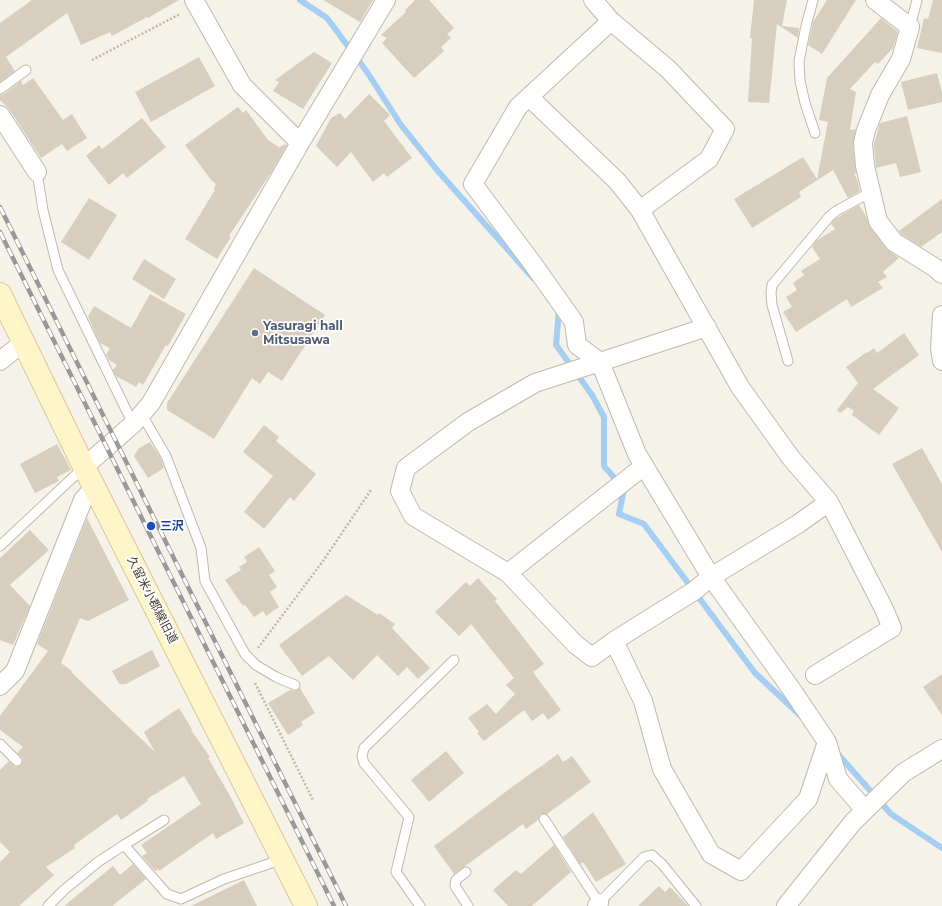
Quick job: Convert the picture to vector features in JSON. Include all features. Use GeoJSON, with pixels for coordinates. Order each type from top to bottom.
{"type":"FeatureCollection","features":[{"type":"Feature","properties":{"kind":"street"},"geometry":{"type":"LineString","coordinates":[[84,467],[138,420],[151,403],[300,143],[386,0]]}},
{"type":"Feature","properties":{"kind":"street"},"geometry":{"type":"LineString","coordinates":[[592,0],[611,21],[668,69],[724,129],[709,159],[640,210]]}},
{"type":"Feature","properties":{"kind":"street"},"geometry":{"type":"LineString","coordinates":[[875,0],[910,27],[901,59],[880,95],[863,143],[865,166],[878,222],[894,242],[934,267],[942,274]]}},
{"type":"Feature","properties":{"kind":"street"},"geometry":{"type":"LineString","coordinates":[[196,2],[242,85],[300,143]]}},
{"type":"Feature","properties":{"kind":"street"},"geometry":{"type":"LineString","coordinates":[[611,21],[518,107],[473,184],[574,322],[577,345],[600,362],[637,454],[644,466],[711,577],[792,690],[827,742],[838,779],[865,810]]}},
{"type":"Feature","properties":{"kind":"street"},"geometry":{"type":"LineString","coordinates":[[529,97],[617,181],[640,210],[745,393],[790,458],[829,502],[884,609],[892,628],[816,675]]}},
{"type":"Feature","properties":{"kind":"street"},"geometry":{"type":"LineString","coordinates":[[0,115],[37,172]]}},
{"type":"Feature","properties":{"kind":"street","name":"久留米小郡線旧道"},"geometry":{"type":"LineString","coordinates":[[0,294],[84,467],[95,486],[306,906]]}},
{"type":"Feature","properties":{"kind":"street"},"geometry":{"type":"LineString","coordinates":[[942,314],[940,348],[942,362]]}},
{"type":"Feature","properties":{"kind":"street"},"geometry":{"type":"LineString","coordinates":[[707,327],[535,383],[468,422],[406,468],[400,491],[413,516],[508,573],[528,592],[575,644],[592,657],[614,641],[694,591],[711,577],[798,524],[829,502]]}},
{"type":"Feature","properties":{"kind":"street"},"geometry":{"type":"LineString","coordinates":[[0,361],[24,342]]}},
{"type":"Feature","properties":{"kind":"street"},"geometry":{"type":"LineString","coordinates":[[508,573],[644,466]]}},
{"type":"Feature","properties":{"kind":"street"},"geometry":{"type":"LineString","coordinates":[[0,686],[15,670],[83,500],[95,486]]}},
{"type":"Feature","properties":{"kind":"street"},"geometry":{"type":"LineString","coordinates":[[614,641],[643,701],[662,769],[711,854],[741,871],[808,799],[827,742]]}},
{"type":"Feature","properties":{"kind":"street"},"geometry":{"type":"LineString","coordinates":[[786,906],[853,822],[903,772],[942,748]]}},
{"type":"Feature","properties":{"kind":"lane"},"geometry":{"type":"LineString","coordinates":[[813,0],[799,61],[800,81],[805,104],[815,133]]}},
{"type":"Feature","properties":{"kind":"lane"},"geometry":{"type":"LineString","coordinates":[[910,27],[917,0]]}},
{"type":"Feature","properties":{"kind":"lane"},"geometry":{"type":"LineString","coordinates":[[0,89],[26,70]]}},
{"type":"Feature","properties":{"kind":"lane"},"geometry":{"type":"LineString","coordinates":[[37,172],[43,210],[58,270],[138,420],[166,456],[201,548],[205,581],[244,654],[276,677],[295,686]]}},
{"type":"Feature","properties":{"kind":"lane"},"geometry":{"type":"LineString","coordinates":[[788,360],[772,305],[772,285],[829,217],[836,211],[871,192]]}},
{"type":"Feature","properties":{"kind":"lane"},"geometry":{"type":"LineString","coordinates":[[0,546],[84,467]]}},
{"type":"Feature","properties":{"kind":"lane"},"geometry":{"type":"LineString","coordinates":[[420,906],[396,872],[410,817],[364,763],[362,756],[364,748],[454,660]]}},
{"type":"Feature","properties":{"kind":"lane"},"geometry":{"type":"LineString","coordinates":[[0,744],[18,761]]}},
{"type":"Feature","properties":{"kind":"lane"},"geometry":{"type":"LineString","coordinates":[[544,819],[598,904],[644,857],[652,855],[662,864],[696,906]]}},
{"type":"Feature","properties":{"kind":"lane"},"geometry":{"type":"LineString","coordinates":[[48,906],[64,890],[98,862],[164,820]]}},
{"type":"Feature","properties":{"kind":"lane"},"geometry":{"type":"LineString","coordinates":[[124,845],[167,894],[181,899],[224,879],[283,859]]}},
{"type":"Feature","properties":{"kind":"lane"},"geometry":{"type":"LineString","coordinates":[[466,872],[456,880],[455,886],[468,906]]}},
{"type":"Feature","properties":{"kind":"path"},"geometry":{"type":"LineString","coordinates":[[92,60],[196,2]]}},
{"type":"Feature","properties":{"kind":"path"},"geometry":{"type":"LineString","coordinates":[[313,800],[246,665],[323,561],[371,490]]}},
{"type":"Feature","properties":{"kind":"building"},"geometry":{"type":"Polygon","coordinates":[[[32,0],[179,0],[112,36],[110,32],[81,45],[67,13],[6,57],[15,71],[0,82],[0,23],[32,0]]]}},
{"type":"Feature","properties":{"kind":"building"},"geometry":{"type":"Polygon","coordinates":[[[323,0],[373,0],[360,22],[323,0]]]}},
{"type":"Feature","properties":{"kind":"building"},"geometry":{"type":"Polygon","coordinates":[[[415,0],[429,0],[454,28],[447,34],[451,38],[441,47],[444,51],[414,78],[382,43],[387,38],[381,35],[406,12],[405,10],[415,0]]]}},
{"type":"Feature","properties":{"kind":"building"},"geometry":{"type":"Polygon","coordinates":[[[754,0],[787,0],[782,26],[799,28],[798,38],[777,24],[769,103],[748,102],[752,38],[750,38],[754,0]]]}},
{"type":"Feature","properties":{"kind":"building"},"geometry":{"type":"Polygon","coordinates":[[[827,0],[856,0],[822,54],[808,45],[813,22],[827,0]]]}},
{"type":"Feature","properties":{"kind":"building"},"geometry":{"type":"Polygon","coordinates":[[[933,0],[942,0],[942,53],[917,48],[924,18],[928,19],[933,0]]]}},
{"type":"Feature","properties":{"kind":"building"},"geometry":{"type":"Polygon","coordinates":[[[881,18],[898,32],[893,48],[878,64],[875,62],[850,89],[856,92],[850,130],[856,129],[853,144],[856,173],[854,174],[860,191],[848,198],[833,170],[799,192],[801,197],[752,228],[734,199],[803,157],[817,179],[828,122],[819,120],[827,78],[881,18]]]}},
{"type":"Feature","properties":{"kind":"building"},"geometry":{"type":"Polygon","coordinates":[[[314,52],[332,63],[303,109],[273,91],[279,82],[275,80],[314,52]]]}},
{"type":"Feature","properties":{"kind":"building"},"geometry":{"type":"Polygon","coordinates":[[[199,57],[215,86],[151,122],[135,92],[199,57]]]}},
{"type":"Feature","properties":{"kind":"building"},"geometry":{"type":"Polygon","coordinates":[[[937,73],[942,93],[942,102],[908,110],[901,82],[937,73]]]}},
{"type":"Feature","properties":{"kind":"building"},"geometry":{"type":"Polygon","coordinates":[[[33,78],[63,120],[72,114],[87,138],[67,151],[62,144],[41,158],[9,109],[0,100],[0,95],[4,94],[21,81],[23,85],[33,78]]]}},
{"type":"Feature","properties":{"kind":"building"},"geometry":{"type":"Polygon","coordinates":[[[369,94],[390,115],[384,121],[412,158],[387,177],[384,173],[373,182],[351,152],[337,167],[316,146],[331,118],[340,113],[345,119],[369,94]]]}},
{"type":"Feature","properties":{"kind":"building"},"geometry":{"type":"Polygon","coordinates":[[[238,107],[243,113],[246,110],[268,140],[279,147],[278,148],[286,144],[287,145],[272,171],[229,236],[231,237],[217,259],[185,239],[215,190],[216,184],[212,181],[185,145],[238,107]]]}},
{"type":"Feature","properties":{"kind":"building"},"geometry":{"type":"Polygon","coordinates":[[[907,116],[921,172],[900,177],[896,163],[876,168],[874,144],[880,123],[907,116]]]}},
{"type":"Feature","properties":{"kind":"building"},"geometry":{"type":"Polygon","coordinates":[[[142,118],[166,147],[127,178],[123,173],[109,185],[86,156],[99,145],[102,149],[142,118]]]}},
{"type":"Feature","properties":{"kind":"building"},"geometry":{"type":"Polygon","coordinates":[[[89,198],[117,215],[89,260],[61,242],[89,198]]]}},
{"type":"Feature","properties":{"kind":"building"},"geometry":{"type":"Polygon","coordinates":[[[942,199],[942,232],[921,247],[901,234],[899,231],[942,199]]]}},
{"type":"Feature","properties":{"kind":"building"},"geometry":{"type":"Polygon","coordinates":[[[859,205],[866,216],[870,227],[886,248],[899,258],[883,272],[887,277],[878,282],[883,288],[851,307],[847,299],[796,332],[783,312],[792,307],[786,297],[797,290],[793,283],[804,275],[801,271],[820,259],[812,247],[816,241],[835,229],[831,224],[833,221],[859,205]]]}},
{"type":"Feature","properties":{"kind":"building"},"geometry":{"type":"Polygon","coordinates":[[[144,259],[176,279],[164,299],[132,279],[144,259]]]}},
{"type":"Feature","properties":{"kind":"building"},"geometry":{"type":"Polygon","coordinates":[[[254,268],[325,315],[282,381],[268,372],[260,384],[252,378],[214,439],[167,410],[167,403],[254,268]]]}},
{"type":"Feature","properties":{"kind":"building"},"geometry":{"type":"Polygon","coordinates":[[[150,294],[186,314],[143,385],[139,382],[136,387],[116,376],[113,370],[117,365],[109,360],[106,355],[110,348],[100,343],[88,317],[94,306],[131,328],[150,294]]]}},
{"type":"Feature","properties":{"kind":"building"},"geometry":{"type":"Polygon","coordinates":[[[904,333],[919,355],[873,389],[899,408],[879,435],[852,415],[854,411],[848,407],[840,413],[837,410],[858,383],[846,367],[874,348],[877,353],[904,333]]]}},
{"type":"Feature","properties":{"kind":"building"},"geometry":{"type":"Polygon","coordinates":[[[264,425],[279,437],[276,441],[316,474],[294,501],[290,497],[264,529],[244,512],[273,476],[243,452],[264,425]]]}},
{"type":"Feature","properties":{"kind":"building"},"geometry":{"type":"Polygon","coordinates":[[[150,442],[161,459],[164,468],[148,478],[134,456],[139,448],[150,442]]]}},
{"type":"Feature","properties":{"kind":"building"},"geometry":{"type":"Polygon","coordinates":[[[57,444],[71,470],[57,477],[59,481],[35,493],[20,464],[57,444]]]}},
{"type":"Feature","properties":{"kind":"building"},"geometry":{"type":"Polygon","coordinates":[[[922,448],[942,484],[942,552],[892,464],[922,448]]]}},
{"type":"Feature","properties":{"kind":"building"},"geometry":{"type":"Polygon","coordinates":[[[87,518],[129,600],[88,621],[80,618],[61,663],[72,671],[71,672],[155,752],[144,732],[179,708],[192,729],[191,730],[210,757],[208,758],[244,823],[216,839],[213,833],[159,871],[158,869],[155,871],[142,856],[147,853],[141,845],[201,804],[184,776],[147,799],[148,801],[121,820],[117,814],[74,845],[75,848],[46,867],[54,875],[19,906],[0,906],[0,862],[10,852],[0,842],[0,770],[9,761],[15,767],[21,765],[23,759],[17,753],[23,747],[0,730],[0,716],[48,651],[37,644],[87,518]]]}},
{"type":"Feature","properties":{"kind":"building"},"geometry":{"type":"Polygon","coordinates":[[[30,530],[49,550],[10,585],[30,606],[13,645],[0,640],[0,558],[30,530]]]}},
{"type":"Feature","properties":{"kind":"building"},"geometry":{"type":"Polygon","coordinates":[[[259,547],[275,571],[269,575],[277,587],[270,592],[279,607],[266,616],[263,611],[254,617],[245,605],[243,606],[225,580],[241,570],[239,567],[247,562],[244,557],[259,547]]]}},
{"type":"Feature","properties":{"kind":"building"},"geometry":{"type":"Polygon","coordinates":[[[478,578],[497,599],[495,601],[544,664],[533,672],[561,710],[548,720],[543,713],[532,721],[524,710],[484,741],[468,718],[487,704],[496,714],[515,694],[506,685],[514,678],[471,624],[459,636],[435,612],[466,582],[470,586],[478,578]]]}},
{"type":"Feature","properties":{"kind":"building"},"geometry":{"type":"Polygon","coordinates":[[[346,595],[378,615],[379,613],[395,624],[392,628],[430,668],[418,679],[407,667],[398,676],[377,655],[353,680],[329,656],[302,676],[279,645],[346,595]]]}},
{"type":"Feature","properties":{"kind":"building"},"geometry":{"type":"Polygon","coordinates":[[[152,650],[160,666],[126,684],[119,684],[112,671],[152,650]]]}},
{"type":"Feature","properties":{"kind":"building"},"geometry":{"type":"Polygon","coordinates":[[[942,674],[942,715],[923,687],[942,674]]]}},
{"type":"Feature","properties":{"kind":"building"},"geometry":{"type":"Polygon","coordinates":[[[300,688],[315,713],[301,722],[303,725],[288,735],[268,703],[290,690],[295,691],[300,688]]]}},
{"type":"Feature","properties":{"kind":"building"},"geometry":{"type":"Polygon","coordinates":[[[446,751],[464,773],[429,802],[411,780],[446,751]]]}},
{"type":"Feature","properties":{"kind":"building"},"geometry":{"type":"Polygon","coordinates":[[[558,754],[563,762],[572,756],[591,782],[547,814],[540,814],[538,820],[526,829],[523,824],[454,874],[434,846],[558,754]]]}},
{"type":"Feature","properties":{"kind":"building"},"geometry":{"type":"Polygon","coordinates":[[[593,812],[626,864],[596,882],[583,862],[580,864],[563,837],[593,812]]]}},
{"type":"Feature","properties":{"kind":"building"},"geometry":{"type":"Polygon","coordinates":[[[554,845],[571,872],[532,906],[508,906],[493,890],[516,870],[521,874],[554,845]]]}},
{"type":"Feature","properties":{"kind":"building"},"geometry":{"type":"Polygon","coordinates":[[[133,864],[146,879],[112,906],[64,906],[113,866],[120,875],[133,864]]]}},
{"type":"Feature","properties":{"kind":"building"},"geometry":{"type":"Polygon","coordinates":[[[244,880],[257,906],[191,906],[244,880]]]}},
{"type":"Feature","properties":{"kind":"building"},"geometry":{"type":"Polygon","coordinates":[[[659,886],[665,892],[670,887],[688,906],[638,906],[659,886]]]}},
{"type":"Feature","properties":{"kind":"waterway"},"geometry":{"type":"LineString","coordinates":[[300,0],[327,18],[367,72],[401,125],[437,170],[533,278]]}},
{"type":"Feature","properties":{"kind":"waterway"},"geometry":{"type":"LineString","coordinates":[[559,309],[556,345],[592,395],[604,417],[604,466],[624,489],[619,514],[644,524],[755,673],[802,717]]}},
{"type":"Feature","properties":{"kind":"waterway"},"geometry":{"type":"LineString","coordinates":[[836,752],[891,814],[942,848]]}},
{"type":"Feature","properties":{"kind":"railway"},"geometry":{"type":"LineString","coordinates":[[0,207],[346,906]]}},
{"type":"Feature","properties":{"kind":"railway"},"geometry":{"type":"LineString","coordinates":[[0,232],[334,906]]}},
{"type":"Feature","properties":{"kind":"place","name":"Yasuragi hall Mitsusawa"},"geometry":{"type":"Point","coordinates":[255,333]}},
{"type":"Feature","properties":{"kind":"place","name":"三沢"},"geometry":{"type":"Point","coordinates":[151,526]}}]}
